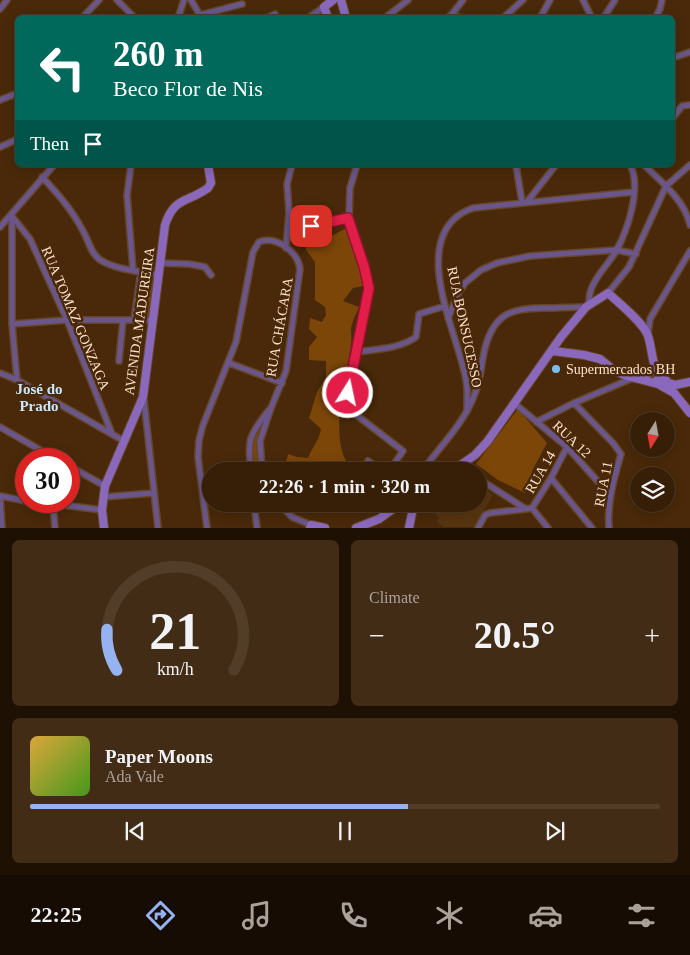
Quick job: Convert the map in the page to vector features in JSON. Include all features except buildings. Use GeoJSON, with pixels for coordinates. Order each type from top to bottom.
{"type":"FeatureCollection","features":[{"type":"Feature","properties":{"kind":"street"},"geometry":{"type":"LineString","coordinates":[[0,9],[8,0]]}},
{"type":"Feature","properties":{"kind":"street"},"geometry":{"type":"LineString","coordinates":[[85,15],[99,0]]}},
{"type":"Feature","properties":{"kind":"street"},"geometry":{"type":"LineString","coordinates":[[117,0],[132,15]]}},
{"type":"Feature","properties":{"kind":"street"},"geometry":{"type":"LineString","coordinates":[[179,15],[184,0]]}},
{"type":"Feature","properties":{"kind":"street"},"geometry":{"type":"LineString","coordinates":[[190,0],[199,15]]}},
{"type":"Feature","properties":{"kind":"street"},"geometry":{"type":"LineString","coordinates":[[313,15],[333,0]]}},
{"type":"Feature","properties":{"kind":"street"},"geometry":{"type":"LineString","coordinates":[[341,0],[345,15]]}},
{"type":"Feature","properties":{"kind":"street"},"geometry":{"type":"LineString","coordinates":[[389,15],[408,0]]}},
{"type":"Feature","properties":{"kind":"street"},"geometry":{"type":"LineString","coordinates":[[451,15],[463,0]]}},
{"type":"Feature","properties":{"kind":"street"},"geometry":{"type":"LineString","coordinates":[[506,15],[523,0]]}},
{"type":"Feature","properties":{"kind":"street"},"geometry":{"type":"LineString","coordinates":[[542,15],[550,0]]}},
{"type":"Feature","properties":{"kind":"street"},"geometry":{"type":"LineString","coordinates":[[583,0],[590,15]]}},
{"type":"Feature","properties":{"kind":"street"},"geometry":{"type":"LineString","coordinates":[[605,15],[615,0]]}},
{"type":"Feature","properties":{"kind":"street"},"geometry":{"type":"LineString","coordinates":[[658,15],[662,0]]}},
{"type":"Feature","properties":{"kind":"street"},"geometry":{"type":"LineString","coordinates":[[204,15],[242,4]]}},
{"type":"Feature","properties":{"kind":"street"},"geometry":{"type":"LineString","coordinates":[[324,8],[327,15]]}},
{"type":"Feature","properties":{"kind":"street"},"geometry":{"type":"LineString","coordinates":[[675,57],[690,52]]}},
{"type":"Feature","properties":{"kind":"street"},"geometry":{"type":"LineString","coordinates":[[0,100],[15,94]]}},
{"type":"Feature","properties":{"kind":"street"},"geometry":{"type":"LineString","coordinates":[[675,115],[682,106],[690,105]]}},
{"type":"Feature","properties":{"kind":"street"},"geometry":{"type":"LineString","coordinates":[[0,146],[15,140]]}},
{"type":"Feature","properties":{"kind":"street"},"geometry":{"type":"LineString","coordinates":[[465,462],[487,442],[561,338],[588,306],[608,293],[624,274],[636,254],[666,186],[690,165]]}},
{"type":"Feature","properties":{"kind":"street"},"geometry":{"type":"LineString","coordinates":[[0,227],[52,167]]}},
{"type":"Feature","properties":{"kind":"street"},"geometry":{"type":"LineString","coordinates":[[131,167],[127,195],[133,270]]}},
{"type":"Feature","properties":{"kind":"street","name":"AVENIDA MADUREIRA"},"geometry":{"type":"LineString","coordinates":[[104,528],[102,510],[105,486],[143,396],[158,275],[168,214],[174,206],[208,188],[211,183],[208,167]]}},
{"type":"Feature","properties":{"kind":"street"},"geometry":{"type":"LineString","coordinates":[[202,483],[198,457],[199,440],[203,425],[229,363],[240,328],[253,252],[259,242],[267,240],[286,248],[288,228],[287,184],[291,167]]}},
{"type":"Feature","properties":{"kind":"street"},"geometry":{"type":"LineString","coordinates":[[356,167],[350,188],[348,218],[364,266],[369,288],[346,407],[404,451],[396,462]]}},
{"type":"Feature","properties":{"kind":"street"},"geometry":{"type":"LineString","coordinates":[[516,167],[525,202]]}},
{"type":"Feature","properties":{"kind":"street"},"geometry":{"type":"LineString","coordinates":[[525,202],[554,167]]}},
{"type":"Feature","properties":{"kind":"street"},"geometry":{"type":"LineString","coordinates":[[588,306],[592,287],[616,250],[626,229],[636,183],[631,167]]}},
{"type":"Feature","properties":{"kind":"street"},"geometry":{"type":"LineString","coordinates":[[646,167],[666,186],[684,209],[690,225]]}},
{"type":"Feature","properties":{"kind":"street"},"geometry":{"type":"LineString","coordinates":[[42,177],[65,201],[79,222],[92,252],[101,261],[158,275]]}},
{"type":"Feature","properties":{"kind":"street","name":"RUA BONSUCESSO"},"geometry":{"type":"LineString","coordinates":[[467,411],[466,379],[441,289],[438,260],[442,237],[451,223],[459,215],[472,208],[634,192]]}},
{"type":"Feature","properties":{"kind":"street"},"geometry":{"type":"LineString","coordinates":[[11,216],[12,324],[17,380]]}},
{"type":"Feature","properties":{"kind":"street","name":"RUA TOMAZ GONZAGA"},"geometry":{"type":"LineString","coordinates":[[11,216],[30,239],[67,320],[112,434]]}},
{"type":"Feature","properties":{"kind":"street"},"geometry":{"type":"LineString","coordinates":[[288,228],[311,226],[348,218]]}},
{"type":"Feature","properties":{"kind":"street","name":"RUA CHÁCARA"},"geometry":{"type":"LineString","coordinates":[[271,408],[286,371],[300,269],[300,262],[296,255],[286,248]]}},
{"type":"Feature","properties":{"kind":"street"},"geometry":{"type":"LineString","coordinates":[[448,318],[465,283],[482,270],[497,263],[530,256],[616,250],[636,254]]}},
{"type":"Feature","properties":{"kind":"street"},"geometry":{"type":"LineString","coordinates":[[638,322],[644,324],[650,319],[690,251]]}},
{"type":"Feature","properties":{"kind":"street"},"geometry":{"type":"LineString","coordinates":[[160,263],[189,264],[205,268],[211,275]]}},
{"type":"Feature","properties":{"kind":"street"},"geometry":{"type":"LineString","coordinates":[[134,320],[141,272]]}},
{"type":"Feature","properties":{"kind":"street"},"geometry":{"type":"LineString","coordinates":[[608,293],[638,322],[648,335]]}},
{"type":"Feature","properties":{"kind":"street"},"geometry":{"type":"LineString","coordinates":[[356,352],[408,343],[416,337],[419,314],[445,306]]}},
{"type":"Feature","properties":{"kind":"street"},"geometry":{"type":"LineString","coordinates":[[429,462],[467,411],[475,396],[485,348],[491,330],[502,316],[525,308],[588,306]]}},
{"type":"Feature","properties":{"kind":"street"},"geometry":{"type":"LineString","coordinates":[[650,319],[648,335],[655,369],[663,382],[690,413]]}},
{"type":"Feature","properties":{"kind":"street"},"geometry":{"type":"LineString","coordinates":[[12,324],[67,320],[152,320]]}},
{"type":"Feature","properties":{"kind":"street"},"geometry":{"type":"LineString","coordinates":[[118,361],[123,320]]}},
{"type":"Feature","properties":{"kind":"street"},"geometry":{"type":"LineString","coordinates":[[561,338],[570,353]]}},
{"type":"Feature","properties":{"kind":"street"},"geometry":{"type":"LineString","coordinates":[[553,351],[584,354],[600,359],[615,371],[630,377],[675,385],[690,382]]}},
{"type":"Feature","properties":{"kind":"street"},"geometry":{"type":"LineString","coordinates":[[229,363],[282,383]]}},
{"type":"Feature","properties":{"kind":"street"},"geometry":{"type":"LineString","coordinates":[[536,422],[630,377],[643,375],[655,369]]}},
{"type":"Feature","properties":{"kind":"street"},"geometry":{"type":"LineString","coordinates":[[0,373],[17,380],[124,441]]}},
{"type":"Feature","properties":{"kind":"street"},"geometry":{"type":"LineString","coordinates":[[143,396],[158,528]]}},
{"type":"Feature","properties":{"kind":"street","name":"RUA 11"},"geometry":{"type":"LineString","coordinates":[[574,403],[613,443],[621,454],[610,495],[609,528]]}},
{"type":"Feature","properties":{"kind":"street","name":"RUA 12"},"geometry":{"type":"LineString","coordinates":[[514,404],[567,447],[610,495]]}},
{"type":"Feature","properties":{"kind":"street"},"geometry":{"type":"LineString","coordinates":[[250,462],[248,447],[250,438],[255,427],[271,408]]}},
{"type":"Feature","properties":{"kind":"street"},"geometry":{"type":"LineString","coordinates":[[261,462],[260,441],[271,408]]}},
{"type":"Feature","properties":{"kind":"street"},"geometry":{"type":"LineString","coordinates":[[0,427],[37,448]]}},
{"type":"Feature","properties":{"kind":"street","name":"RUA 14"},"geometry":{"type":"LineString","coordinates":[[529,508],[551,478],[567,447]]}},
{"type":"Feature","properties":{"kind":"street"},"geometry":{"type":"LineString","coordinates":[[80,472],[105,486]]}},
{"type":"Feature","properties":{"kind":"street"},"geometry":{"type":"LineString","coordinates":[[551,478],[592,528]]}},
{"type":"Feature","properties":{"kind":"street"},"geometry":{"type":"LineString","coordinates":[[487,484],[529,508],[548,528]]}},
{"type":"Feature","properties":{"kind":"street"},"geometry":{"type":"LineString","coordinates":[[103,498],[154,493]]}},
{"type":"Feature","properties":{"kind":"street"},"geometry":{"type":"LineString","coordinates":[[2,528],[0,496],[15,498]]}},
{"type":"Feature","properties":{"kind":"street"},"geometry":{"type":"LineString","coordinates":[[80,508],[102,510]]}},
{"type":"Feature","properties":{"kind":"street"},"geometry":{"type":"LineString","coordinates":[[478,528],[485,515],[490,513],[529,508]]}},
{"type":"Feature","properties":{"kind":"street"},"geometry":{"type":"LineString","coordinates":[[205,512],[207,528]]}},
{"type":"Feature","properties":{"kind":"street"},"geometry":{"type":"LineString","coordinates":[[255,512],[256,528]]}},
{"type":"Feature","properties":{"kind":"street"},"geometry":{"type":"LineString","coordinates":[[287,512],[292,517],[310,526],[324,528]]}},
{"type":"Feature","properties":{"kind":"street"},"geometry":{"type":"LineString","coordinates":[[356,528],[379,520],[390,512]]}},
{"type":"Feature","properties":{"kind":"street"},"geometry":{"type":"LineString","coordinates":[[408,528],[414,512]]}},
{"type":"Feature","properties":{"kind":"street"},"geometry":{"type":"LineString","coordinates":[[54,513],[55,528]]}},
{"type":"Feature","properties":{"kind":"shaded area"},"geometry":{"type":"Polygon","coordinates":[[[348,227],[360,263],[363,286],[353,288],[343,301],[359,307],[351,329],[351,342],[340,411],[339,429],[341,445],[347,462],[286,462],[288,454],[308,458],[321,429],[309,418],[317,392],[326,377],[326,361],[309,360],[309,347],[317,337],[309,329],[310,318],[322,322],[326,315],[325,307],[315,300],[315,262],[306,250],[306,230],[313,229],[320,237],[328,238],[348,227]]]}},
{"type":"Feature","properties":{"kind":"shaded area"},"geometry":{"type":"Polygon","coordinates":[[[142,273],[157,276],[151,319],[135,319],[142,273]]]}},
{"type":"Feature","properties":{"kind":"shaded area"},"geometry":{"type":"Polygon","coordinates":[[[518,409],[547,443],[533,469],[525,493],[498,480],[487,472],[487,462],[478,462],[518,409]]]}},
{"type":"Feature","properties":{"kind":"shaded area"},"geometry":{"type":"Polygon","coordinates":[[[259,431],[257,453],[260,462],[252,462],[253,436],[259,431]]]}},
{"type":"Feature","properties":{"kind":"shaded area"},"geometry":{"type":"Polygon","coordinates":[[[487,491],[493,495],[487,505],[487,491]]]}},
{"type":"Feature","properties":{"kind":"shaded area"},"geometry":{"type":"Polygon","coordinates":[[[433,512],[483,512],[474,527],[444,527],[437,522],[439,517],[433,512]]]}},
{"type":"Feature","properties":{"kind":"place","name":"Supermercados BH"},"geometry":{"type":"Point","coordinates":[556,369]}},
{"type":"Feature","properties":{"kind":"district","name":"José do Prado"},"geometry":{"type":"Point","coordinates":[39,398]}},
{"type":"Feature","properties":{"kind":"route"},"geometry":{"type":"LineString","coordinates":[[311,226],[348,218],[364,266],[369,288],[348,393]]}}]}
